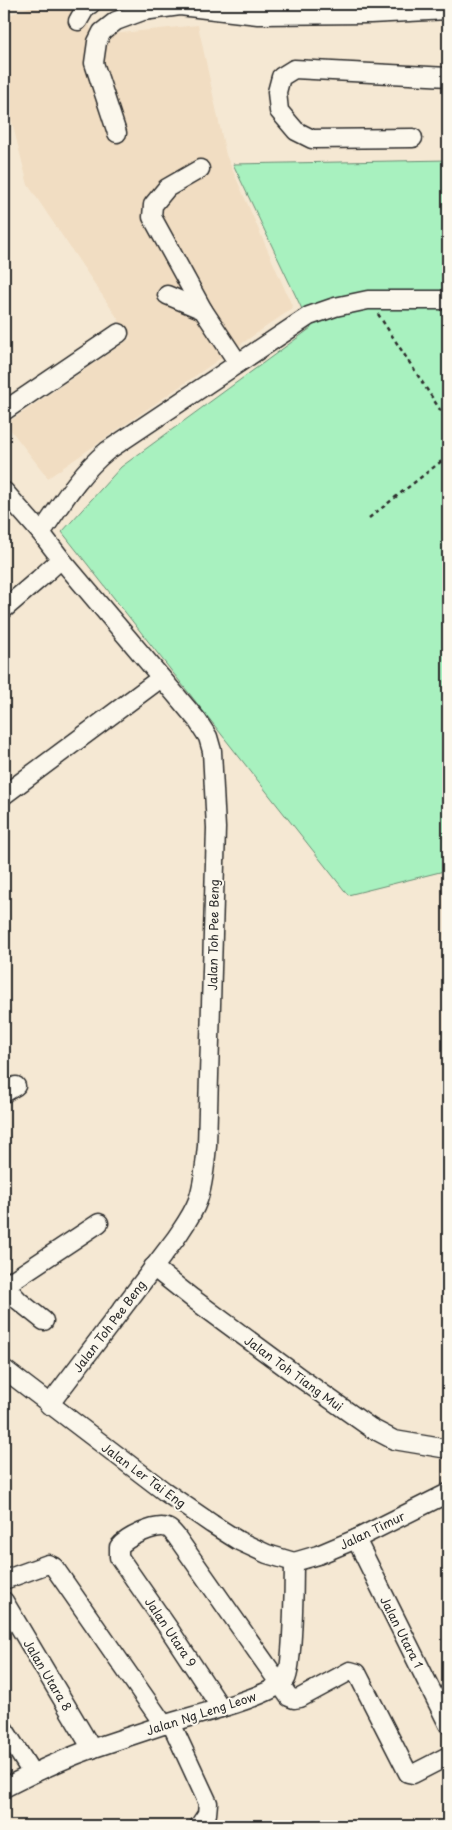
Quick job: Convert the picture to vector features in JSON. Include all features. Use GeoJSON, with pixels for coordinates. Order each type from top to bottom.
{"type":"FeatureCollection","features":[{"type":"Feature","properties":{"kind":"street"},"geometry":{"type":"LineString","coordinates":[[78,21],[86,7],[91,4]]}},
{"type":"Feature","properties":{"kind":"street"},"geometry":{"type":"LineString","coordinates":[[117,133],[94,63],[97,42],[102,32],[116,21],[143,11],[176,5],[258,16],[370,14],[448,10]]}},
{"type":"Feature","properties":{"kind":"street"},"geometry":{"type":"LineString","coordinates":[[413,138],[312,139],[296,131],[279,112],[277,92],[281,77],[294,69],[448,77]]}},
{"type":"Feature","properties":{"kind":"street"},"geometry":{"type":"LineString","coordinates":[[200,170],[167,188],[153,204],[152,217],[203,310],[238,363]]}},
{"type":"Feature","properties":{"kind":"street"},"geometry":{"type":"LineString","coordinates":[[167,295],[203,310]]}},
{"type":"Feature","properties":{"kind":"street"},"geometry":{"type":"LineString","coordinates":[[41,533],[82,474],[93,462],[310,316],[335,307],[368,300],[448,300]]}},
{"type":"Feature","properties":{"kind":"street"},"geometry":{"type":"LineString","coordinates":[[4,411],[119,333]]}},
{"type":"Feature","properties":{"kind":"street","name":"Jalan Toh Pee Beng"},"geometry":{"type":"LineString","coordinates":[[4,491],[161,678],[180,698],[208,737],[212,751],[216,828],[207,1137],[203,1177],[198,1200],[190,1217],[49,1405]]}},
{"type":"Feature","properties":{"kind":"street"},"geometry":{"type":"LineString","coordinates":[[4,609],[39,580],[61,558]]}},
{"type":"Feature","properties":{"kind":"street"},"geometry":{"type":"LineString","coordinates":[[4,796],[161,678]]}},
{"type":"Feature","properties":{"kind":"street"},"geometry":{"type":"LineString","coordinates":[[44,1321],[4,1286],[99,1224]]}},
{"type":"Feature","properties":{"kind":"street","name":"Jalan Toh Tiang Mui"},"geometry":{"type":"LineString","coordinates":[[153,1267],[291,1372],[371,1428],[394,1440],[448,1449]]}},
{"type":"Feature","properties":{"kind":"street","name":"Jalan Ler Tai Eng"},"geometry":{"type":"LineString","coordinates":[[6,1374],[164,1491],[212,1524],[239,1541],[267,1554],[294,1562]]}},
{"type":"Feature","properties":{"kind":"street","name":"Jalan Timur"},"geometry":{"type":"LineString","coordinates":[[294,1562],[318,1555],[356,1539],[448,1493]]}},
{"type":"Feature","properties":{"kind":"street","name":"Jalan Utara 9"},"geometry":{"type":"LineString","coordinates":[[221,1708],[169,1628],[119,1557],[119,1547],[122,1543],[158,1527],[166,1527],[171,1530],[280,1685]]}},
{"type":"Feature","properties":{"kind":"street","name":"Jalan Utara 1"},"geometry":{"type":"LineString","coordinates":[[356,1539],[448,1724]]}},
{"type":"Feature","properties":{"kind":"street"},"geometry":{"type":"LineString","coordinates":[[294,1562],[294,1593],[289,1662],[287,1677],[280,1685],[289,1697],[294,1699],[350,1671],[354,1671],[358,1674],[408,1773],[413,1774],[448,1756]]}},
{"type":"Feature","properties":{"kind":"street"},"geometry":{"type":"LineString","coordinates":[[4,1580],[48,1564],[54,1567],[167,1724],[208,1803],[207,1814],[199,1826]]}},
{"type":"Feature","properties":{"kind":"street","name":"Jalan Utara 8"},"geometry":{"type":"LineString","coordinates":[[4,1601],[92,1749]]}},
{"type":"Feature","properties":{"kind":"street","name":"Jalan Ng Leng Leow"},"geometry":{"type":"LineString","coordinates":[[4,1788],[32,1773],[92,1749],[268,1692],[280,1685]]}},
{"type":"Feature","properties":{"kind":"street"},"geometry":{"type":"LineString","coordinates":[[4,1729],[32,1773]]}},
{"type":"Feature","properties":{"kind":"path"},"geometry":{"type":"LineString","coordinates":[[368,300],[448,422]]}},
{"type":"Feature","properties":{"kind":"path"},"geometry":{"type":"LineString","coordinates":[[369,518],[448,456]]}},
{"type":"Feature","properties":{"kind":"shaded area"},"geometry":{"type":"Polygon","coordinates":[[[37,4],[82,4],[93,36],[198,25],[226,155],[293,308],[48,478],[6,424],[131,338],[28,185],[4,91],[4,17],[37,4]]]}},
{"type":"Feature","properties":{"kind":"green space"},"geometry":{"type":"Polygon","coordinates":[[[448,160],[448,870],[348,895],[62,532],[121,467],[311,328],[233,164],[448,160]]]}}]}
